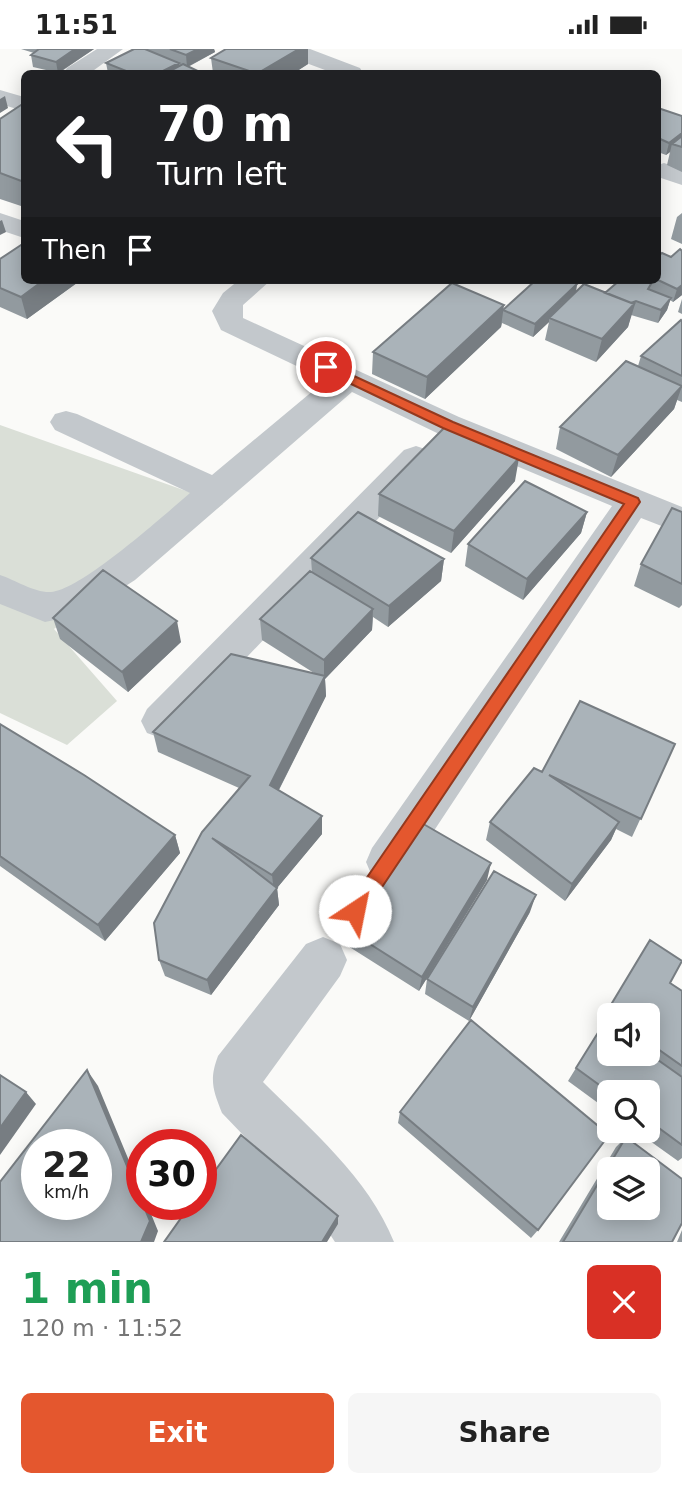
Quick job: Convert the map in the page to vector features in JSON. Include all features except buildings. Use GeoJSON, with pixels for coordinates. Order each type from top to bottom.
{"type":"FeatureCollection","features":[{"type":"Feature","properties":{"kind":"street"},"geometry":{"type":"LineString","coordinates":[[84,70],[112,49]]}},
{"type":"Feature","properties":{"kind":"street"},"geometry":{"type":"LineString","coordinates":[[290,49],[344,70]]}},
{"type":"Feature","properties":{"kind":"street"},"geometry":{"type":"LineString","coordinates":[[0,97],[19,111]]}},
{"type":"Feature","properties":{"kind":"street"},"geometry":{"type":"LineString","coordinates":[[0,221],[21,229]]}},
{"type":"Feature","properties":{"kind":"street"},"geometry":{"type":"LineString","coordinates":[[252,284],[230,302],[226,318],[232,324],[448,425],[682,521]]}},
{"type":"Feature","properties":{"kind":"street"},"geometry":{"type":"LineString","coordinates":[[0,589],[45,607],[69,604],[122,570],[349,378]]}},
{"type":"Feature","properties":{"kind":"street"},"geometry":{"type":"LineString","coordinates":[[66,422],[215,491]]}},
{"type":"Feature","properties":{"kind":"street"},"geometry":{"type":"LineString","coordinates":[[161,721],[448,425]]}},
{"type":"Feature","properties":{"kind":"street"},"geometry":{"type":"LineString","coordinates":[[369,890],[633,502]]}},
{"type":"Feature","properties":{"kind":"street"},"geometry":{"type":"LineString","coordinates":[[323,960],[236,1074],[240,1095],[331,1188],[368,1242]]}},
{"type":"Feature","properties":{"kind":"shaded area"},"geometry":{"type":"Polygon","coordinates":[[[0,425],[223,504],[54,629],[117,701],[67,745],[0,713],[0,425]]]}},
{"type":"Feature","properties":{"kind":"route"},"geometry":{"type":"LineString","coordinates":[[326,367],[448,425],[633,502],[355,911]]}}]}
